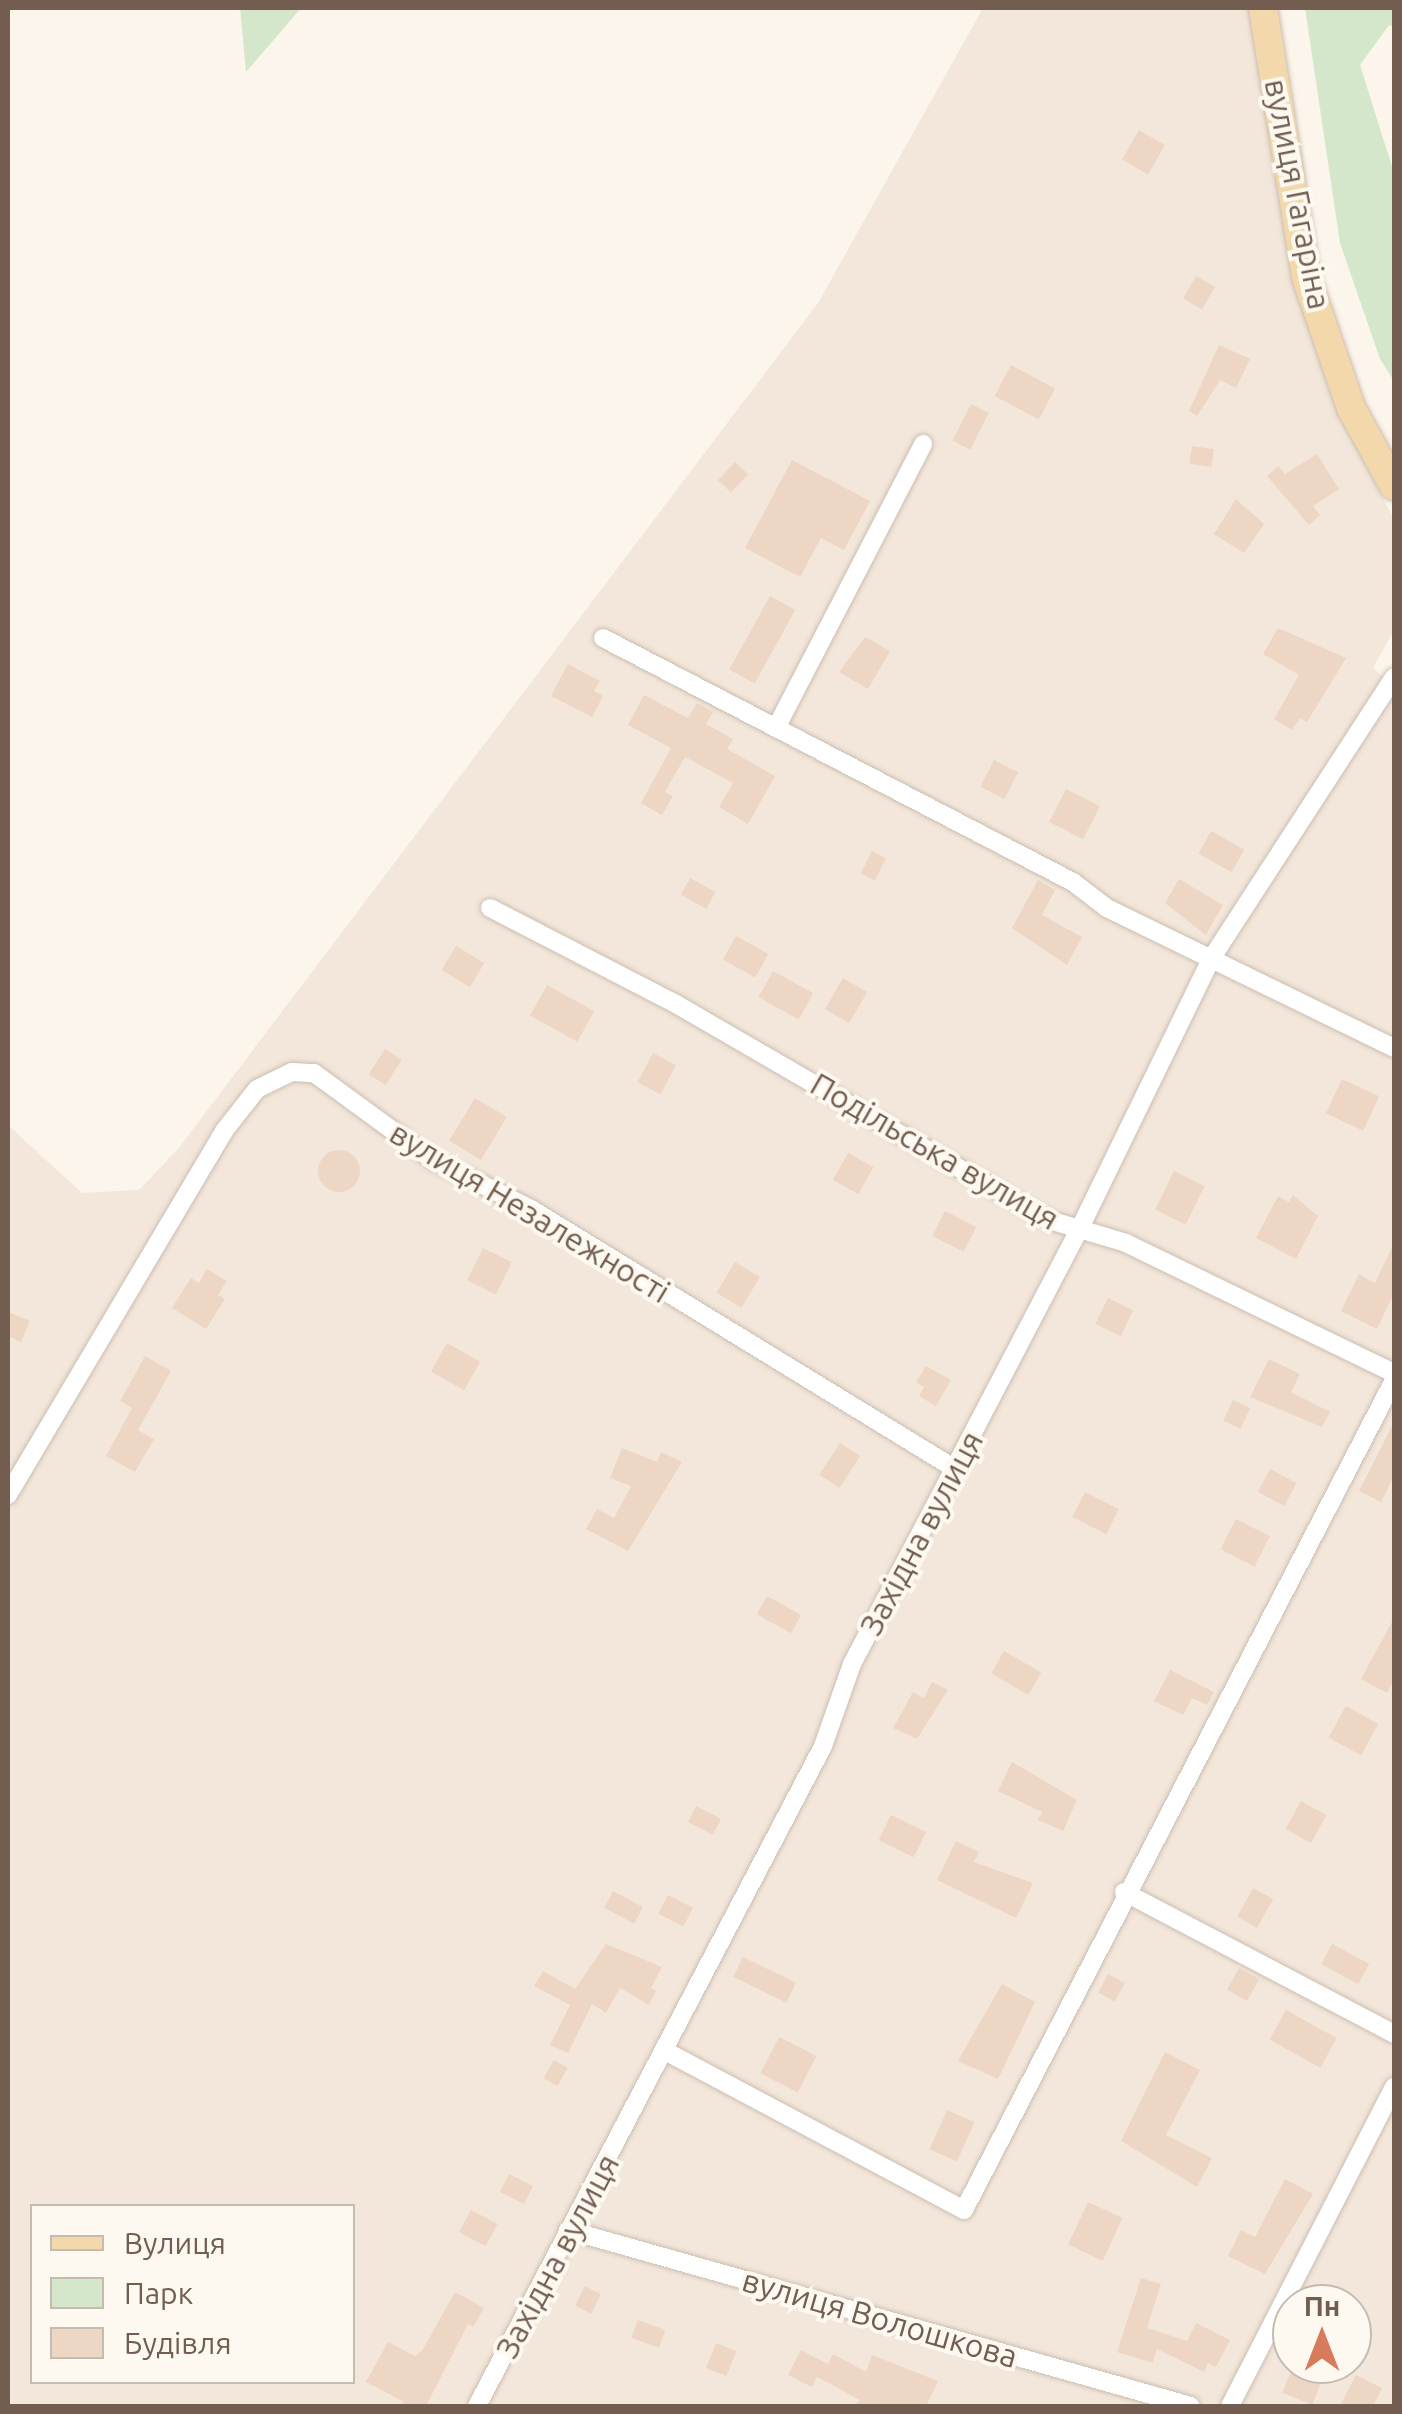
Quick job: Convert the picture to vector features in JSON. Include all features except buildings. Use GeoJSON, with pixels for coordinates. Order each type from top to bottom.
{"type":"FeatureCollection","features":[{"type":"Feature","properties":{"kind":"main road","name":"вулиця Гагаріна"},"geometry":{"type":"LineString","coordinates":[[1264,8],[1306,277],[1351,408],[1394,486]]}},
{"type":"Feature","properties":{"kind":"street"},"geometry":{"type":"LineString","coordinates":[[776,728],[923,444]]}},
{"type":"Feature","properties":{"kind":"street"},"geometry":{"type":"LineString","coordinates":[[603,638],[1211,959],[1394,1048]]}},
{"type":"Feature","properties":{"kind":"street","name":"Західна вулиця"},"geometry":{"type":"LineString","coordinates":[[477,2406],[568,2230],[667,2052],[823,1746],[852,1664],[1078,1232],[1211,959],[1394,677]]}},
{"type":"Feature","properties":{"kind":"street","name":"Подільська вулиця"},"geometry":{"type":"LineString","coordinates":[[490,908],[676,1004],[1078,1232],[1126,1243],[1393,1371]]}},
{"type":"Feature","properties":{"kind":"street","name":"вулиця Незалежності"},"geometry":{"type":"LineString","coordinates":[[8,1495],[224,1131],[257,1088],[292,1072],[314,1074],[433,1160],[530,1209],[955,1470]]}},
{"type":"Feature","properties":{"kind":"street"},"geometry":{"type":"LineString","coordinates":[[667,2052],[964,2210],[1393,1371]]}},
{"type":"Feature","properties":{"kind":"street"},"geometry":{"type":"LineString","coordinates":[[1124,1892],[1394,2034]]}},
{"type":"Feature","properties":{"kind":"street"},"geometry":{"type":"LineString","coordinates":[[1230,2406],[1394,2087]]}},
{"type":"Feature","properties":{"kind":"street","name":"вулиця Волошкова"},"geometry":{"type":"LineString","coordinates":[[568,2230],[1192,2406]]}},
{"type":"Feature","properties":{"kind":"shaded area"},"geometry":{"type":"Polygon","coordinates":[[[983,8],[1249,8],[1329,391],[1394,520],[1394,630],[1373,668],[1394,687],[1394,2406],[8,2406],[8,1125],[82,1193],[139,1190],[178,1149],[818,303],[983,8]]]}},
{"type":"Feature","properties":{"kind":"green space"},"geometry":{"type":"Polygon","coordinates":[[[240,8],[301,8],[246,72],[240,8]]]}},
{"type":"Feature","properties":{"kind":"green space"},"geometry":{"type":"Polygon","coordinates":[[[1305,8],[1394,8],[1394,27],[1389,25],[1360,65],[1394,173],[1394,381],[1380,359],[1340,243],[1305,8]]]}}]}
